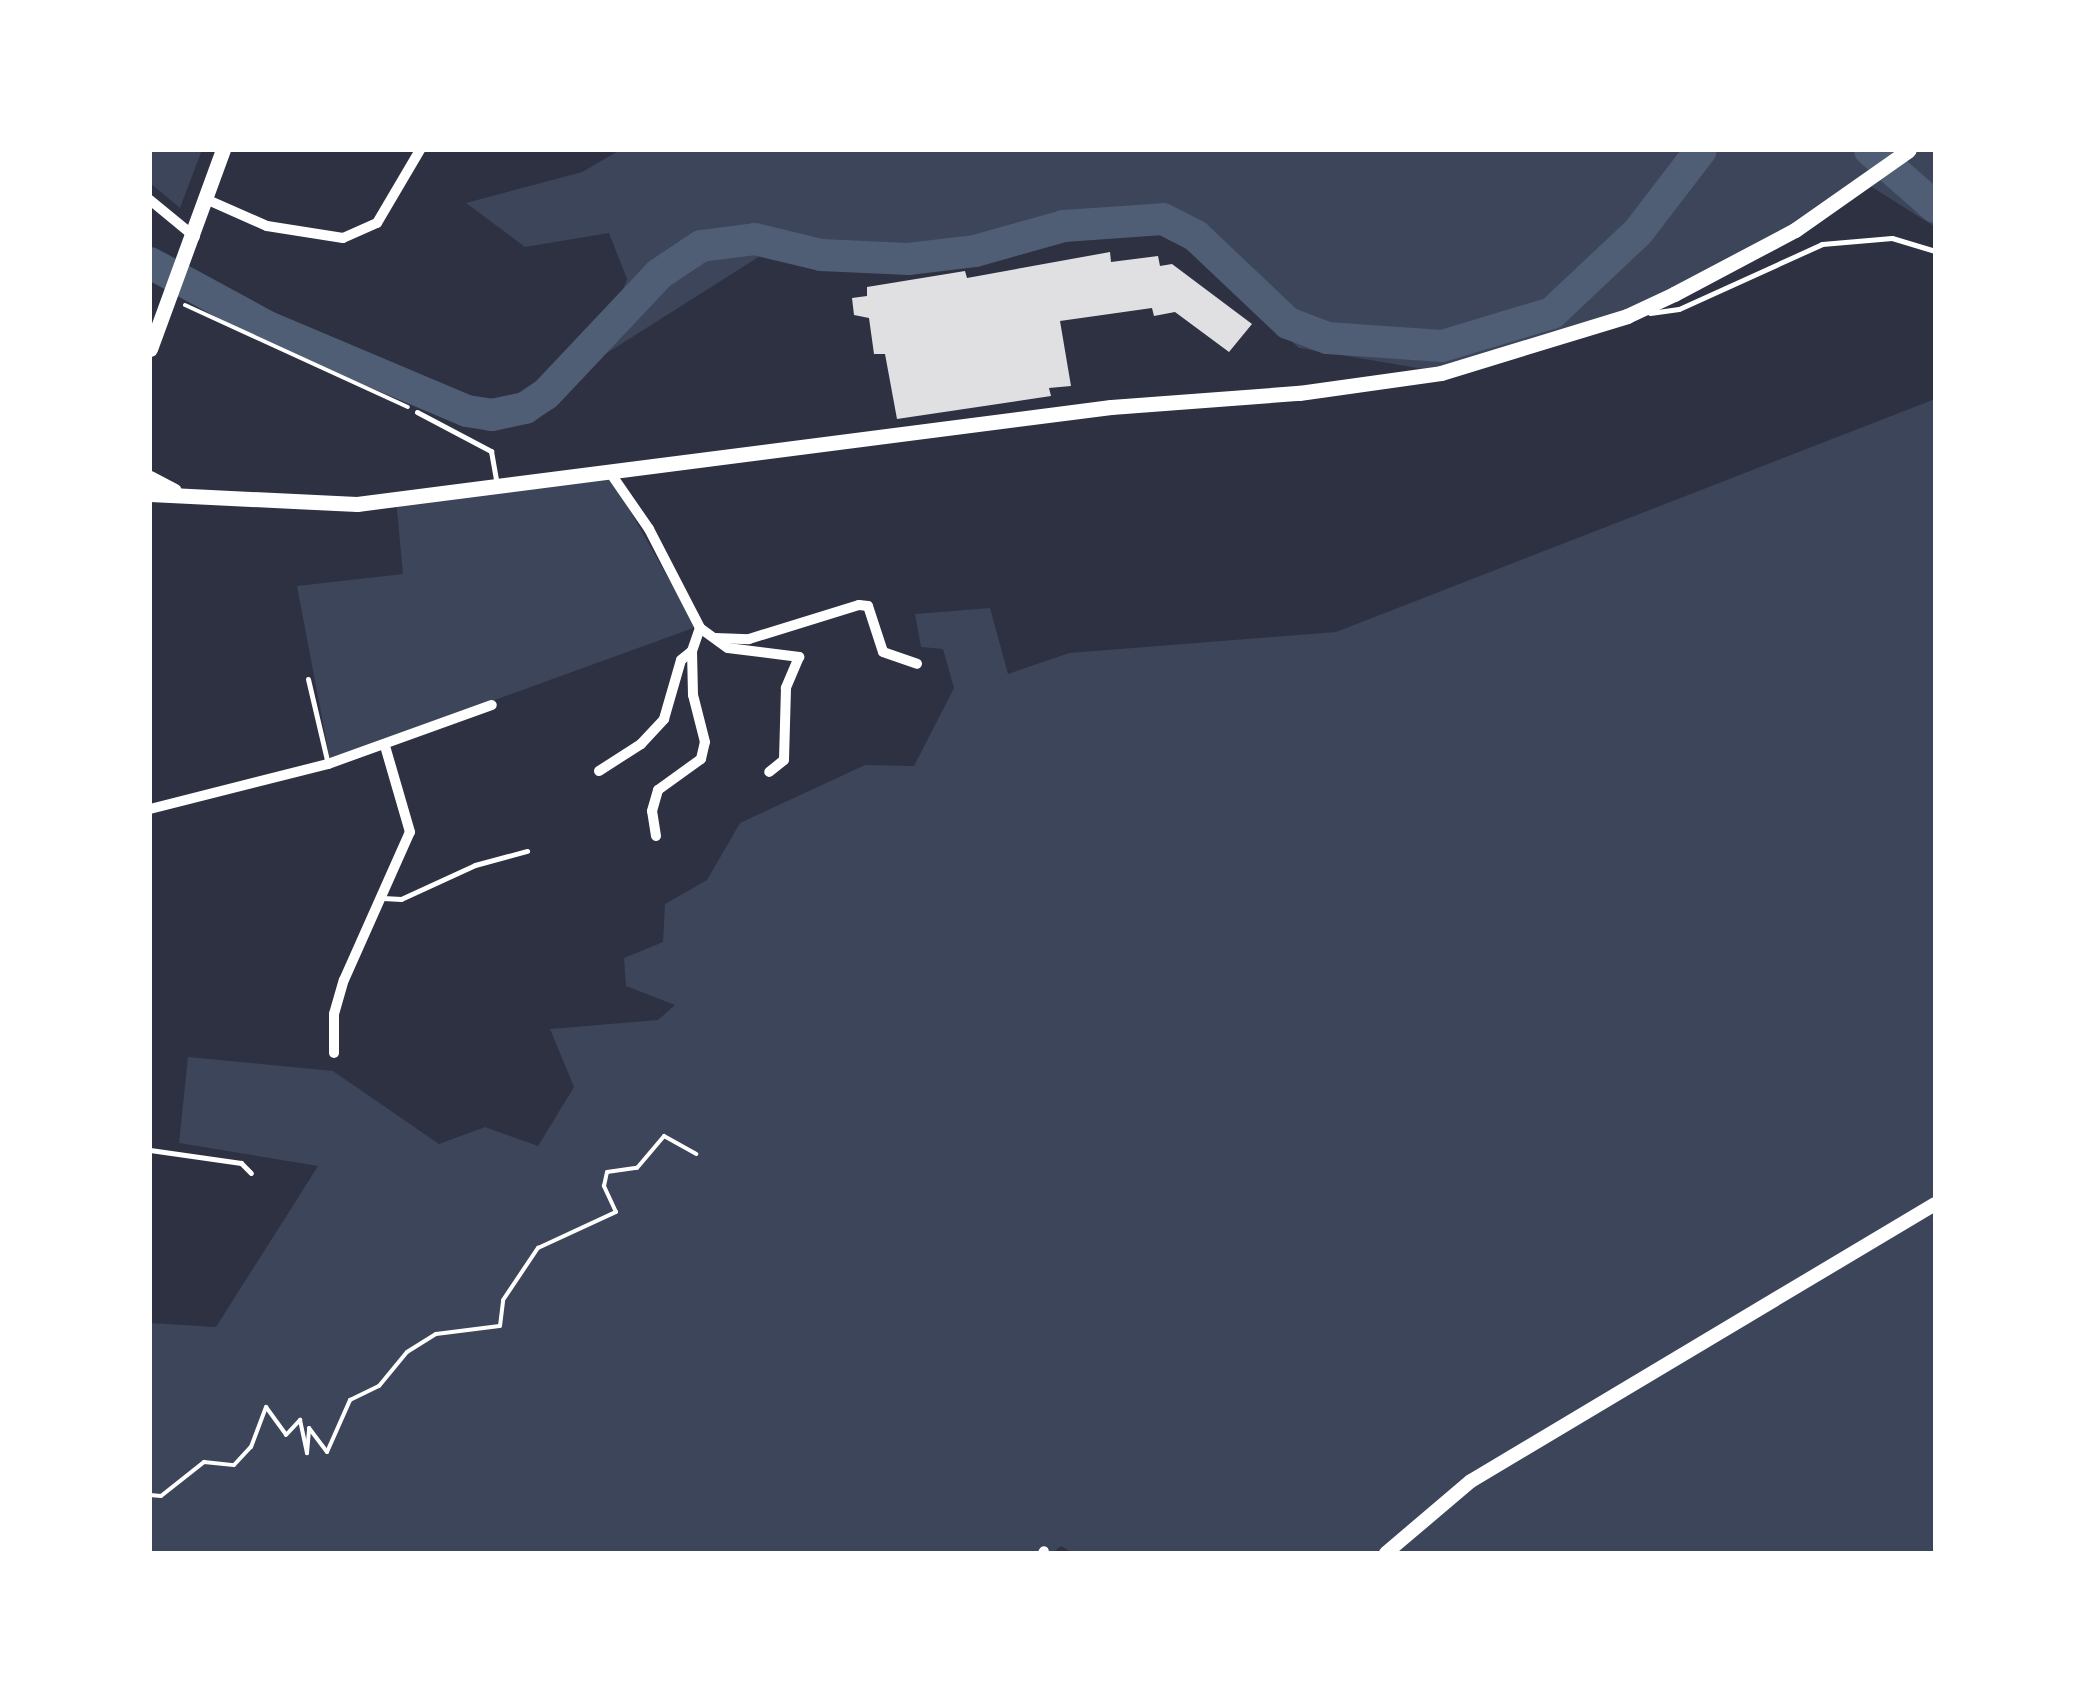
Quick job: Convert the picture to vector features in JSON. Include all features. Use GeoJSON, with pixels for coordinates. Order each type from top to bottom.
{"type":"FeatureCollection","features":[{"type":"Feature","properties":{"kind":"main road"},"geometry":{"type":"LineString","coordinates":[[150,349],[179,300],[184,266],[222,150]]}},
{"type":"Feature","properties":{"kind":"main road"},"geometry":{"type":"LineString","coordinates":[[150,494],[174,491],[357,504],[1112,407],[1379,384],[1441,373],[1627,316],[1732,265],[1853,191],[1909,150]]}},
{"type":"Feature","properties":{"kind":"main road"},"geometry":{"type":"LineString","coordinates":[[150,478],[174,491]]}},
{"type":"Feature","properties":{"kind":"street"},"geometry":{"type":"LineString","coordinates":[[208,200],[268,226],[343,238],[377,223],[420,150]]}},
{"type":"Feature","properties":{"kind":"street"},"geometry":{"type":"LineString","coordinates":[[150,200],[195,237]]}},
{"type":"Feature","properties":{"kind":"street"},"geometry":{"type":"LineString","coordinates":[[609,471],[649,529],[700,628],[728,648],[799,657],[786,688],[784,760],[770,772]]}},
{"type":"Feature","properties":{"kind":"street"},"geometry":{"type":"LineString","coordinates":[[712,637],[749,639],[858,604],[868,606],[883,652],[917,664]]}},
{"type":"Feature","properties":{"kind":"street"},"geometry":{"type":"LineString","coordinates":[[656,836],[652,811],[658,790],[701,759],[705,742],[693,694],[692,651],[700,628]]}},
{"type":"Feature","properties":{"kind":"street"},"geometry":{"type":"LineString","coordinates":[[599,771],[642,744],[664,719],[681,660],[692,651]]}},
{"type":"Feature","properties":{"kind":"street"},"geometry":{"type":"LineString","coordinates":[[150,809],[328,764],[492,705]]}},
{"type":"Feature","properties":{"kind":"street"},"geometry":{"type":"LineString","coordinates":[[334,1053],[334,1014],[344,980],[383,898],[410,816],[385,746]]}},
{"type":"Feature","properties":{"kind":"street"},"geometry":{"type":"LineString","coordinates":[[1386,1553],[1471,1481],[1935,1204]]}},
{"type":"Feature","properties":{"kind":"lane"},"geometry":{"type":"LineString","coordinates":[[1627,316],[1679,309],[1822,244],[1892,238],[1935,251]]}},
{"type":"Feature","properties":{"kind":"lane"},"geometry":{"type":"LineString","coordinates":[[417,412],[490,451],[498,486]]}},
{"type":"Feature","properties":{"kind":"lane"},"geometry":{"type":"LineString","coordinates":[[308,680],[328,764]]}},
{"type":"Feature","properties":{"kind":"lane"},"geometry":{"type":"LineString","coordinates":[[383,898],[401,899],[438,879],[527,851]]}},
{"type":"Feature","properties":{"kind":"lane"},"geometry":{"type":"LineString","coordinates":[[150,1150],[241,1163],[251,1173]]}},
{"type":"Feature","properties":{"kind":"path"},"geometry":{"type":"LineString","coordinates":[[179,300],[417,412]]}},
{"type":"Feature","properties":{"kind":"path"},"geometry":{"type":"LineString","coordinates":[[150,1495],[161,1496],[204,1462],[234,1465],[251,1447],[266,1407],[286,1435],[300,1420],[307,1453],[309,1428],[327,1452],[350,1400],[379,1386],[407,1352],[436,1334],[500,1326],[503,1300],[538,1248],[616,1212],[604,1186],[607,1172],[637,1168],[664,1136],[696,1154]]}},
{"type":"Feature","properties":{"kind":"shaded area"},"geometry":{"type":"Polygon","coordinates":[[[150,150],[202,150],[180,208],[150,183],[150,150]]]}},
{"type":"Feature","properties":{"kind":"shaded area"},"geometry":{"type":"Polygon","coordinates":[[[620,150],[1935,150],[1935,227],[1864,182],[1794,230],[1627,315],[1441,372],[1299,348],[1173,235],[1116,225],[979,257],[860,269],[768,251],[596,360],[627,279],[609,233],[525,247],[466,203],[582,172],[620,150]]]}},
{"type":"Feature","properties":{"kind":"shaded area"},"geometry":{"type":"Polygon","coordinates":[[[1935,399],[1935,1553],[1073,1553],[1061,1546],[1052,1553],[150,1553],[150,1323],[216,1327],[318,1166],[179,1143],[188,1057],[333,1071],[439,1144],[485,1127],[538,1146],[574,1087],[550,1029],[658,1020],[675,1005],[626,986],[624,958],[663,942],[665,904],[707,880],[740,823],[865,765],[914,766],[954,688],[943,649],[921,647],[915,614],[990,608],[1008,674],[1069,653],[1336,632],[1935,399]]]}},
{"type":"Feature","properties":{"kind":"shaded area"},"geometry":{"type":"Polygon","coordinates":[[[608,472],[696,627],[330,760],[297,586],[403,574],[396,500],[608,472]]]}},
{"type":"Feature","properties":{"kind":"building"},"geometry":{"type":"Polygon","coordinates":[[[1110,252],[1111,262],[1158,256],[1160,266],[1172,264],[1252,324],[1229,352],[1175,312],[1154,316],[1152,308],[1060,321],[1071,386],[1049,388],[1051,396],[897,419],[885,354],[874,354],[869,318],[854,315],[852,298],[867,296],[867,287],[965,271],[967,278],[1110,252]]]}},
{"type":"Feature","properties":{"kind":"waterway"},"geometry":{"type":"LineString","coordinates":[[150,263],[268,327],[467,411],[492,415],[525,408],[546,394],[659,274],[701,246],[755,239],[821,255],[908,259],[975,251],[1064,226],[1163,219],[1196,236],[1288,323],[1327,338],[1442,346],[1552,313],[1638,232],[1701,150]]}},
{"type":"Feature","properties":{"kind":"waterway"},"geometry":{"type":"LineString","coordinates":[[1870,150],[1935,207]]}}]}
